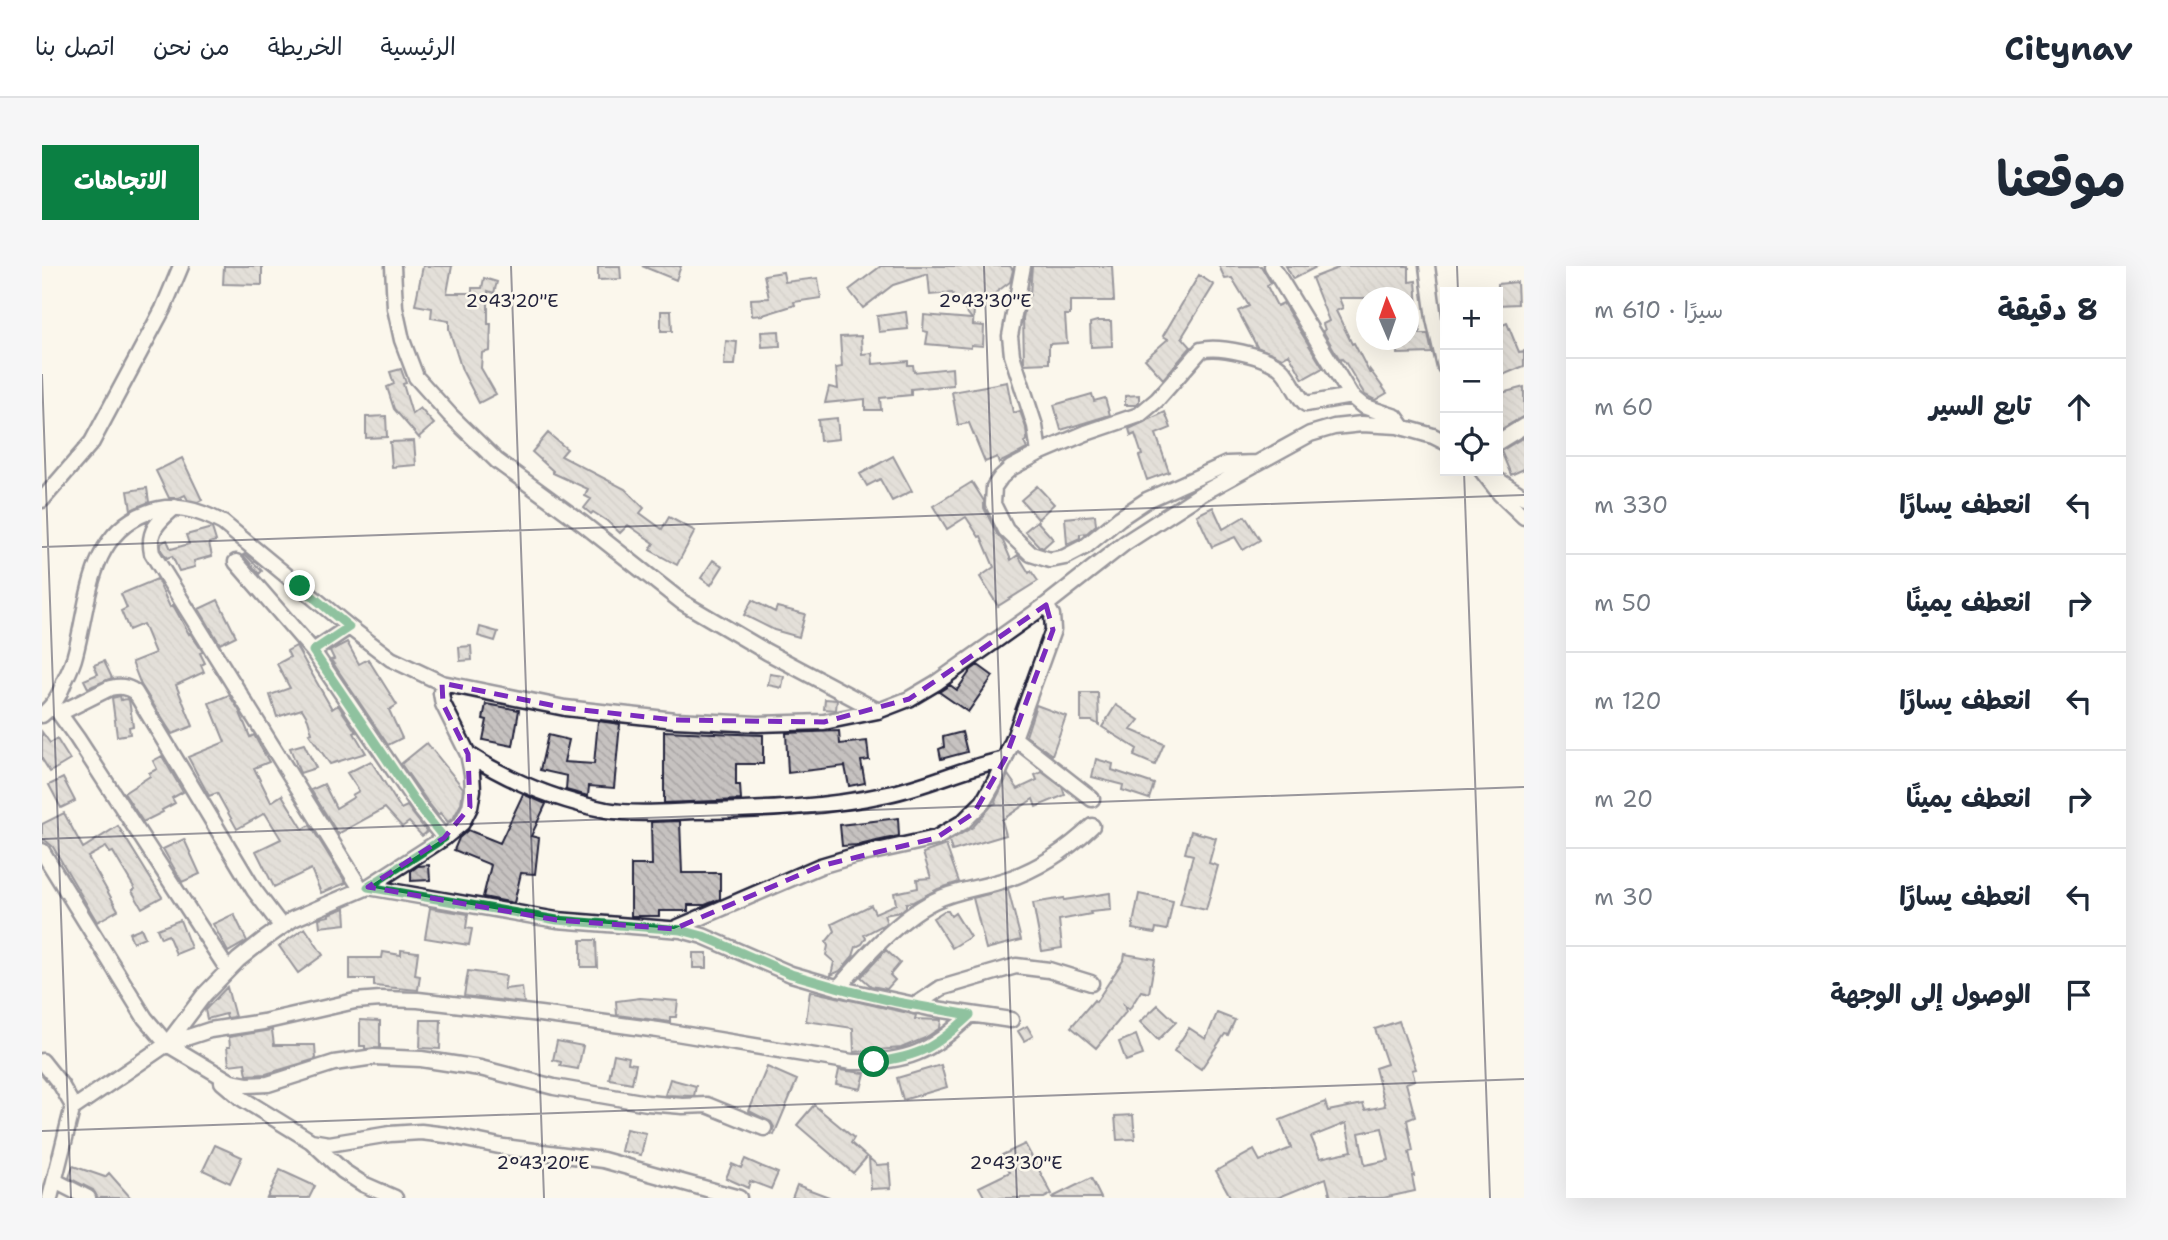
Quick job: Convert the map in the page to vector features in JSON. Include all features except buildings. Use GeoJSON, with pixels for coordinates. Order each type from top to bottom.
{"type":"FeatureCollection","features":[{"type":"Feature","properties":{"kind":"street"},"geometry":{"type":"LineString","coordinates":[[42,500],[92,442],[163,309],[181,266]]}},
{"type":"Feature","properties":{"kind":"street"},"geometry":{"type":"LineString","coordinates":[[393,266],[395,308],[402,340],[416,377],[497,461],[582,523],[682,602],[767,652],[878,711]]}},
{"type":"Feature","properties":{"kind":"street"},"geometry":{"type":"LineString","coordinates":[[1023,266],[1010,336],[1012,355],[1035,426],[1039,453]]}},
{"type":"Feature","properties":{"kind":"street"},"geometry":{"type":"LineString","coordinates":[[1272,266],[1351,396],[1363,406],[1396,417],[1404,428]]}},
{"type":"Feature","properties":{"kind":"street"},"geometry":{"type":"LineString","coordinates":[[1427,266],[1441,350]]}},
{"type":"Feature","properties":{"kind":"street"},"geometry":{"type":"LineString","coordinates":[[1260,463],[1227,464],[1147,500],[1086,546],[1050,561],[1031,554],[1006,530],[993,504],[994,487],[1011,468],[1086,433],[1139,415],[1157,400],[1201,350],[1210,348],[1232,351],[1270,362],[1282,369],[1300,399],[1306,404],[1351,396]]}},
{"type":"Feature","properties":{"kind":"street"},"geometry":{"type":"LineString","coordinates":[[52,711],[75,658],[93,577],[105,545],[121,527],[141,515],[164,507],[199,512],[223,523],[391,659],[442,684],[565,708],[675,720],[758,724],[824,722],[878,711],[936,683],[1046,605],[1125,543],[1201,494],[1310,435],[1334,427],[1363,424],[1404,428],[1440,440]]}},
{"type":"Feature","properties":{"kind":"street"},"geometry":{"type":"LineString","coordinates":[[1503,439],[1524,426]]}},
{"type":"Feature","properties":{"kind":"street"},"geometry":{"type":"LineString","coordinates":[[1486,476],[1500,495],[1524,517]]}},
{"type":"Feature","properties":{"kind":"street"},"geometry":{"type":"LineString","coordinates":[[1490,476],[1524,497]]}},
{"type":"Feature","properties":{"kind":"street"},"geometry":{"type":"LineString","coordinates":[[175,507],[153,528],[150,541],[152,553],[365,888],[557,920],[674,929],[703,936],[791,974],[838,988],[914,1006],[1011,1020]]}},
{"type":"Feature","properties":{"kind":"street"},"geometry":{"type":"LineString","coordinates":[[236,562],[313,651],[419,807],[444,838]]}},
{"type":"Feature","properties":{"kind":"street"},"geometry":{"type":"LineString","coordinates":[[674,929],[820,866],[936,838],[952,830],[974,813],[983,802],[1005,760],[1053,630],[1052,615],[1046,605]]}},
{"type":"Feature","properties":{"kind":"street"},"geometry":{"type":"LineString","coordinates":[[313,651],[349,627]]}},
{"type":"Feature","properties":{"kind":"street"},"geometry":{"type":"LineString","coordinates":[[167,1044],[204,995],[228,970],[282,927],[293,919],[365,888],[444,838],[462,823],[470,807],[473,782],[468,754],[443,704],[442,684]]}},
{"type":"Feature","properties":{"kind":"street"},"geometry":{"type":"LineString","coordinates":[[52,711],[110,688],[128,687],[135,692],[254,890],[282,927]]}},
{"type":"Feature","properties":{"kind":"street"},"geometry":{"type":"LineString","coordinates":[[52,711],[228,970]]}},
{"type":"Feature","properties":{"kind":"street"},"geometry":{"type":"LineString","coordinates":[[1014,738],[1092,799]]}},
{"type":"Feature","properties":{"kind":"street"},"geometry":{"type":"LineString","coordinates":[[468,754],[495,772],[565,800],[609,811],[649,813],[777,808],[858,800],[891,794],[980,764],[1005,760]]}},
{"type":"Feature","properties":{"kind":"street"},"geometry":{"type":"LineString","coordinates":[[838,988],[876,946],[931,903],[957,891],[995,883],[1024,873],[1048,861],[1075,842],[1091,826]]}},
{"type":"Feature","properties":{"kind":"street"},"geometry":{"type":"LineString","coordinates":[[42,851],[131,997],[167,1044],[231,1082],[247,1085],[268,1084],[334,1063],[374,1057],[421,1059],[480,1068],[554,1087],[647,1103],[707,1105],[764,1128]]}},
{"type":"Feature","properties":{"kind":"street"},"geometry":{"type":"LineString","coordinates":[[914,1006],[941,988],[1016,966],[1049,970],[1091,983]]}},
{"type":"Feature","properties":{"kind":"street"},"geometry":{"type":"LineString","coordinates":[[72,1109],[167,1044],[210,1030],[263,1022],[355,1001],[418,1000],[540,1014],[671,1032],[852,1062],[897,1059],[926,1050],[948,1036],[970,1015]]}},
{"type":"Feature","properties":{"kind":"street"},"geometry":{"type":"LineString","coordinates":[[42,1061],[73,1106],[50,1198]]}},
{"type":"Feature","properties":{"kind":"street"},"geometry":{"type":"LineString","coordinates":[[211,1069],[241,1098],[311,1141],[353,1177],[395,1198]]}},
{"type":"Feature","properties":{"kind":"street"},"geometry":{"type":"LineString","coordinates":[[311,1141],[329,1144],[421,1132],[446,1135],[504,1147],[603,1160],[739,1198]]}},
{"type":"Feature","properties":{"kind":"street"},"geometry":{"type":"LineString","coordinates":[[55,1181],[88,1198]]}},
{"type":"Feature","properties":{"kind":"highlighted area"},"geometry":{"type":"Polygon","coordinates":[[[1046,605],[1053,630],[1005,759],[974,813],[936,838],[820,866],[674,929],[557,920],[368,887],[444,838],[470,807],[468,754],[443,704],[442,683],[565,708],[675,720],[824,722],[909,699],[1046,605]]]}},
{"type":"Feature","properties":{"kind":"route"},"geometry":{"type":"LineString","coordinates":[[300,586],[349,627],[313,651],[419,807],[444,838],[368,887],[557,920],[681,930],[703,936],[791,974],[897,1002],[970,1015],[948,1036],[926,1050],[897,1059],[874,1062]]}}]}
